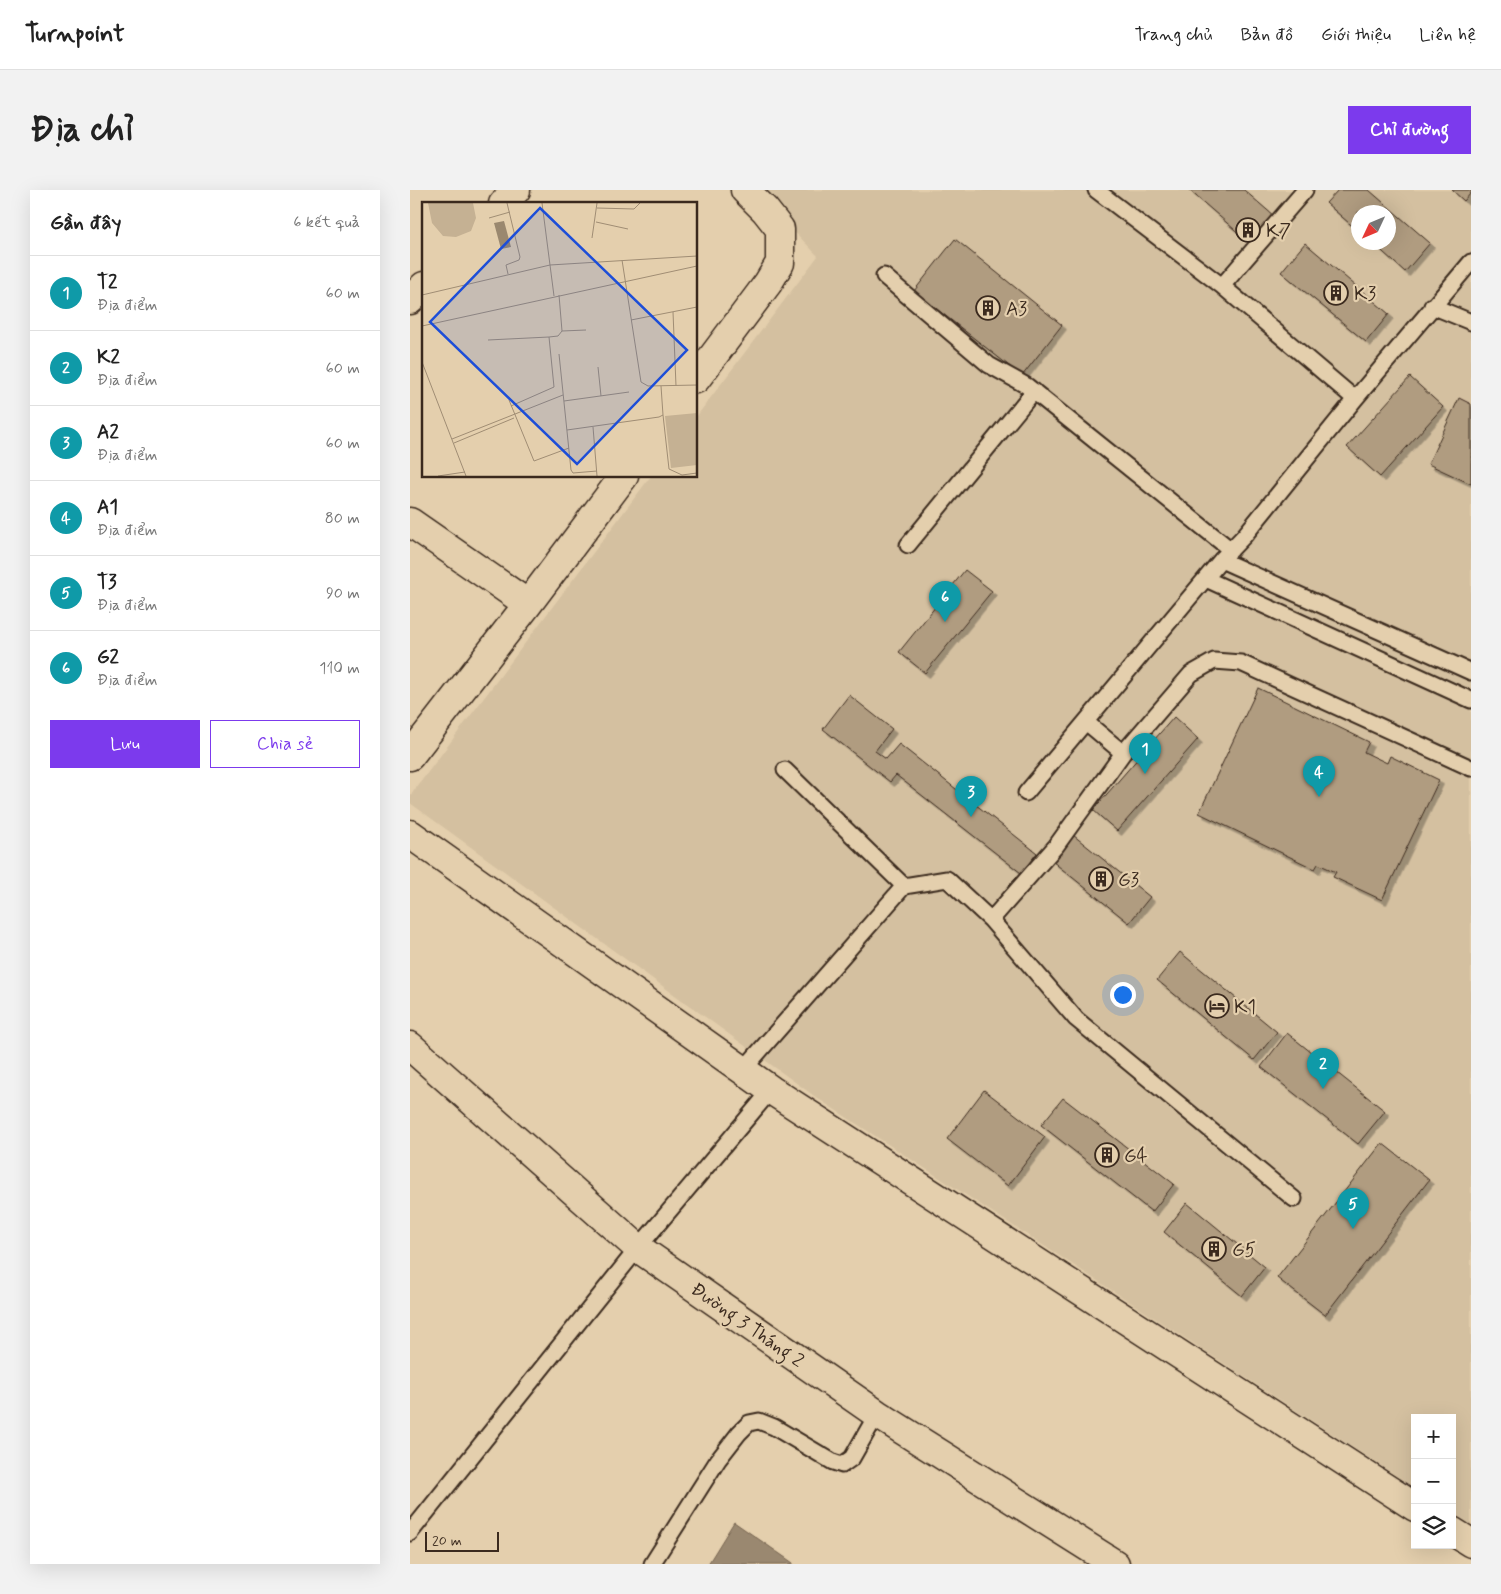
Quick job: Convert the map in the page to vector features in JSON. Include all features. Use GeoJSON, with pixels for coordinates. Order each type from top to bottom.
{"type":"FeatureCollection","features":[{"type":"Feature","properties":{"kind":"street"},"geometry":{"type":"LineString","coordinates":[[505,202],[516,190]]}},
{"type":"Feature","properties":{"kind":"street"},"geometry":{"type":"LineString","coordinates":[[698,376],[768,283],[780,263],[780,229],[765,210],[745,190]]}},
{"type":"Feature","properties":{"kind":"street"},"geometry":{"type":"LineString","coordinates":[[410,300],[422,288]]}},
{"type":"Feature","properties":{"kind":"street"},"geometry":{"type":"LineString","coordinates":[[410,756],[622,478]]}},
{"type":"Feature","properties":{"kind":"street"},"geometry":{"type":"LineString","coordinates":[[410,522],[528,604]]}},
{"type":"Feature","properties":{"kind":"street"},"geometry":{"type":"LineString","coordinates":[[410,834],[771,1090],[1411,1504]]}},
{"type":"Feature","properties":{"kind":"street","name":"Đường 3 Tháng 2"},"geometry":{"type":"LineString","coordinates":[[410,1046],[638,1248],[877,1414],[1115,1564]]}},
{"type":"Feature","properties":{"kind":"street"},"geometry":{"type":"LineString","coordinates":[[1456,1534],[1471,1543]]}},
{"type":"Feature","properties":{"kind":"lane"},"geometry":{"type":"LineString","coordinates":[[1096,190],[1222,286],[1355,399]]}},
{"type":"Feature","properties":{"kind":"lane"},"geometry":{"type":"LineString","coordinates":[[1222,286],[1305,190]]}},
{"type":"Feature","properties":{"kind":"lane"},"geometry":{"type":"LineString","coordinates":[[1026,793],[1432,306],[1471,262]]}},
{"type":"Feature","properties":{"kind":"lane"},"geometry":{"type":"LineString","coordinates":[[884,276],[989,365],[1027,386],[1226,555],[1359,622],[1471,672]]}},
{"type":"Feature","properties":{"kind":"lane"},"geometry":{"type":"LineString","coordinates":[[1432,306],[1471,322]]}},
{"type":"Feature","properties":{"kind":"lane"},"geometry":{"type":"LineString","coordinates":[[908,545],[1034,392]]}},
{"type":"Feature","properties":{"kind":"lane"},"geometry":{"type":"LineString","coordinates":[[1206,579],[1471,700]]}},
{"type":"Feature","properties":{"kind":"lane"},"geometry":{"type":"LineString","coordinates":[[1353,646],[1359,622]]}},
{"type":"Feature","properties":{"kind":"lane"},"geometry":{"type":"LineString","coordinates":[[991,920],[1056,846],[1123,753],[1191,674],[1214,661],[1241,663],[1471,768]]}},
{"type":"Feature","properties":{"kind":"lane"},"geometry":{"type":"LineString","coordinates":[[1086,722],[1123,753]]}},
{"type":"Feature","properties":{"kind":"lane"},"geometry":{"type":"LineString","coordinates":[[785,770],[904,886]]}},
{"type":"Feature","properties":{"kind":"lane"},"geometry":{"type":"LineString","coordinates":[[743,1070],[904,886],[947,879],[991,920],[1076,1018],[1294,1199]]}},
{"type":"Feature","properties":{"kind":"lane"},"geometry":{"type":"LineString","coordinates":[[410,1533],[638,1248],[771,1090]]}},
{"type":"Feature","properties":{"kind":"lane"},"geometry":{"type":"LineString","coordinates":[[652,1564],[718,1460],[739,1433],[750,1423],[759,1421],[774,1427],[833,1462],[842,1465],[852,1458],[877,1414]]}},
{"type":"Feature","properties":{"kind":"shaded area"},"geometry":{"type":"Polygon","coordinates":[[[754,190],[1471,190],[1471,1524],[1456,1515],[1456,1414],[1411,1414],[1411,1485],[817,1098],[410,803],[410,796],[649,478],[698,478],[698,414],[818,256],[754,190]]]}},
{"type":"Feature","properties":{"kind":"shaded area"},"geometry":{"type":"Polygon","coordinates":[[[734,1522],[793,1563],[793,1564],[708,1564],[734,1522]]]}},
{"type":"Feature","properties":{"kind":"building","name":"K7"},"geometry":{"type":"Polygon","coordinates":[[[1189,190],[1244,190],[1274,216],[1250,243],[1189,190]]]}},
{"type":"Feature","properties":{"kind":"building"},"geometry":{"type":"Polygon","coordinates":[[[1338,190],[1369,190],[1386,205],[1351,205],[1351,225],[1326,203],[1338,190]]]}},
{"type":"Feature","properties":{"kind":"building"},"geometry":{"type":"Polygon","coordinates":[[[1452,190],[1471,190],[1471,193],[1464,201],[1452,190]]]}},
{"type":"Feature","properties":{"kind":"building"},"geometry":{"type":"Polygon","coordinates":[[[1396,213],[1430,243],[1405,272],[1381,250],[1396,250],[1396,213]]]}},
{"type":"Feature","properties":{"kind":"building","name":"A3"},"geometry":{"type":"Polygon","coordinates":[[[955,239],[1062,325],[1022,376],[914,291],[955,239]]]}},
{"type":"Feature","properties":{"kind":"building","name":"K3"},"geometry":{"type":"Polygon","coordinates":[[[1305,243],[1389,314],[1366,342],[1281,272],[1305,243]]]}},
{"type":"Feature","properties":{"kind":"building"},"geometry":{"type":"Polygon","coordinates":[[[1410,377],[1443,407],[1380,477],[1347,447],[1410,377]]]}},
{"type":"Feature","properties":{"kind":"building"},"geometry":{"type":"Polygon","coordinates":[[[1459,398],[1471,404],[1471,484],[1428,464],[1459,398]]]}},
{"type":"Feature","properties":{"kind":"building"},"geometry":{"type":"Polygon","coordinates":[[[965,570],[992,591],[925,673],[899,652],[965,570]]]}},
{"type":"Feature","properties":{"kind":"building"},"geometry":{"type":"Polygon","coordinates":[[[1258,688],[1369,742],[1364,752],[1387,763],[1390,756],[1439,780],[1382,900],[1333,877],[1336,872],[1318,864],[1315,869],[1199,813],[1258,688]]]}},
{"type":"Feature","properties":{"kind":"building"},"geometry":{"type":"Polygon","coordinates":[[[849,695],[892,729],[875,751],[886,759],[899,744],[1037,853],[1021,873],[896,775],[890,782],[823,729],[849,695]]]}},
{"type":"Feature","properties":{"kind":"building"},"geometry":{"type":"Polygon","coordinates":[[[1174,717],[1198,739],[1117,831],[1093,810],[1174,717]]]}},
{"type":"Feature","properties":{"kind":"building","name":"G3"},"geometry":{"type":"Polygon","coordinates":[[[1073,835],[1150,897],[1129,923],[1052,861],[1073,835]]]}},
{"type":"Feature","properties":{"kind":"building","name":"K1"},"geometry":{"type":"Polygon","coordinates":[[[1180,952],[1277,1032],[1254,1060],[1157,980],[1180,952]]]}},
{"type":"Feature","properties":{"kind":"building"},"geometry":{"type":"Polygon","coordinates":[[[1287,1033],[1385,1111],[1358,1144],[1261,1067],[1287,1033]]]}},
{"type":"Feature","properties":{"kind":"building"},"geometry":{"type":"Polygon","coordinates":[[[984,1090],[1045,1137],[1008,1186],[947,1139],[984,1090]]]}},
{"type":"Feature","properties":{"kind":"building","name":"G4"},"geometry":{"type":"Polygon","coordinates":[[[1063,1098],[1174,1184],[1152,1212],[1041,1125],[1063,1098]]]}},
{"type":"Feature","properties":{"kind":"building"},"geometry":{"type":"Polygon","coordinates":[[[1382,1143],[1429,1180],[1325,1315],[1277,1278],[1382,1143]]]}},
{"type":"Feature","properties":{"kind":"building","name":"G5"},"geometry":{"type":"Polygon","coordinates":[[[1187,1203],[1265,1267],[1242,1296],[1164,1232],[1187,1203]]]}},
{"type":"Feature","properties":{"kind":"place","name":"K7"},"geometry":{"type":"Point","coordinates":[1248,230]}},
{"type":"Feature","properties":{"kind":"place","name":"K3"},"geometry":{"type":"Point","coordinates":[1336,293]}},
{"type":"Feature","properties":{"kind":"place","name":"A3"},"geometry":{"type":"Point","coordinates":[988,308]}},
{"type":"Feature","properties":{"kind":"place","name":"G2"},"geometry":{"type":"Point","coordinates":[945,622]}},
{"type":"Feature","properties":{"kind":"place","name":"T2"},"geometry":{"type":"Point","coordinates":[1145,774]}},
{"type":"Feature","properties":{"kind":"place","name":"A1"},"geometry":{"type":"Point","coordinates":[1319,797]}},
{"type":"Feature","properties":{"kind":"place","name":"A2"},"geometry":{"type":"Point","coordinates":[971,817]}},
{"type":"Feature","properties":{"kind":"place","name":"G3"},"geometry":{"type":"Point","coordinates":[1101,879]}},
{"type":"Feature","properties":{"kind":"place","name":"K1"},"geometry":{"type":"Point","coordinates":[1217,1006]}},
{"type":"Feature","properties":{"kind":"place","name":"K2"},"geometry":{"type":"Point","coordinates":[1323,1089]}},
{"type":"Feature","properties":{"kind":"place","name":"G4"},"geometry":{"type":"Point","coordinates":[1107,1155]}},
{"type":"Feature","properties":{"kind":"place","name":"T3"},"geometry":{"type":"Point","coordinates":[1353,1229]}},
{"type":"Feature","properties":{"kind":"place","name":"G5"},"geometry":{"type":"Point","coordinates":[1214,1249]}}]}
